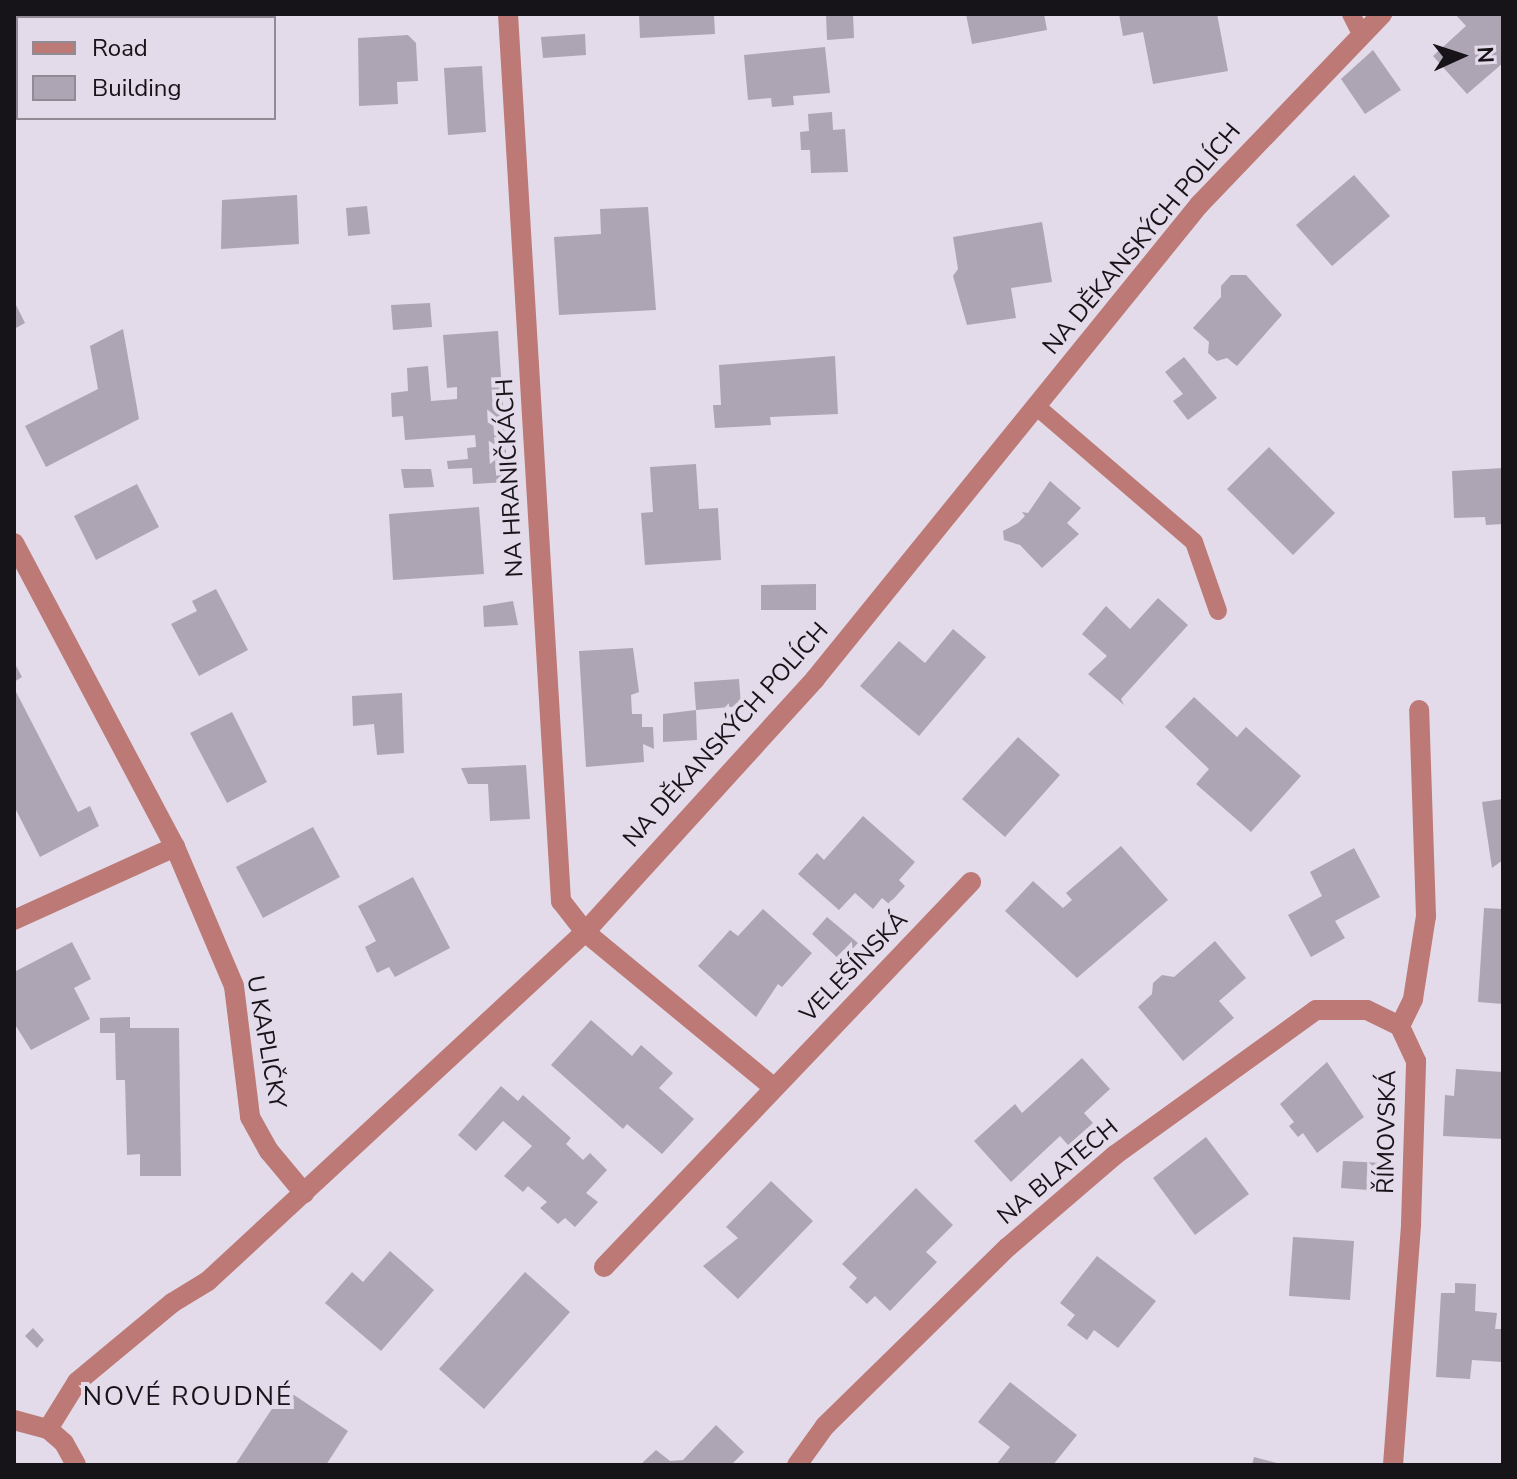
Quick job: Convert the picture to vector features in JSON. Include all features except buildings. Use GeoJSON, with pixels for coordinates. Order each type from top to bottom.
{"type":"FeatureCollection","features":[{"type":"Feature","properties":{"kind":"street","name":"NA HRANIČKÁCH"},"geometry":{"type":"LineString","coordinates":[[508,14],[561,901],[585,932]]}},
{"type":"Feature","properties":{"kind":"street","name":"NA DĚKANSKÝCH POLÍCH"},"geometry":{"type":"LineString","coordinates":[[48,1429],[77,1382],[172,1303],[208,1281],[585,932],[815,679],[1199,205],[1355,23],[1382,14]]}},
{"type":"Feature","properties":{"kind":"street","name":"U KAPLIČKY"},"geometry":{"type":"LineString","coordinates":[[14,543],[175,847],[234,986],[250,1117],[269,1151],[304,1193]]}},
{"type":"Feature","properties":{"kind":"street"},"geometry":{"type":"LineString","coordinates":[[1400,1026],[1413,999],[1426,916],[1419,710]]}},
{"type":"Feature","properties":{"kind":"street"},"geometry":{"type":"LineString","coordinates":[[14,920],[175,847]]}},
{"type":"Feature","properties":{"kind":"street","name":"VELEŠÍNSKÁ"},"geometry":{"type":"LineString","coordinates":[[604,1267],[971,882]]}},
{"type":"Feature","properties":{"kind":"street"},"geometry":{"type":"LineString","coordinates":[[585,932],[774,1088]]}},
{"type":"Feature","properties":{"kind":"street","name":"NA BLATECH"},"geometry":{"type":"LineString","coordinates":[[797,1465],[825,1426],[1008,1247],[1115,1155],[1316,1010],[1367,1010],[1400,1026]]}},
{"type":"Feature","properties":{"kind":"street","name":"ŘÍMOVSKÁ"},"geometry":{"type":"LineString","coordinates":[[1393,1465],[1411,1224],[1416,1061],[1400,1026]]}},
{"type":"Feature","properties":{"kind":"street"},"geometry":{"type":"LineString","coordinates":[[14,1420],[48,1429],[64,1443],[76,1465]]}},
{"type":"Feature","properties":{"kind":"lane"},"geometry":{"type":"LineString","coordinates":[[1036,406],[1194,542],[1218,611]]}},
{"type":"Feature","properties":{"kind":"district","name":"NOVÉ ROUDNÉ"},"geometry":{"type":"Point","coordinates":[188,1397]}}]}
